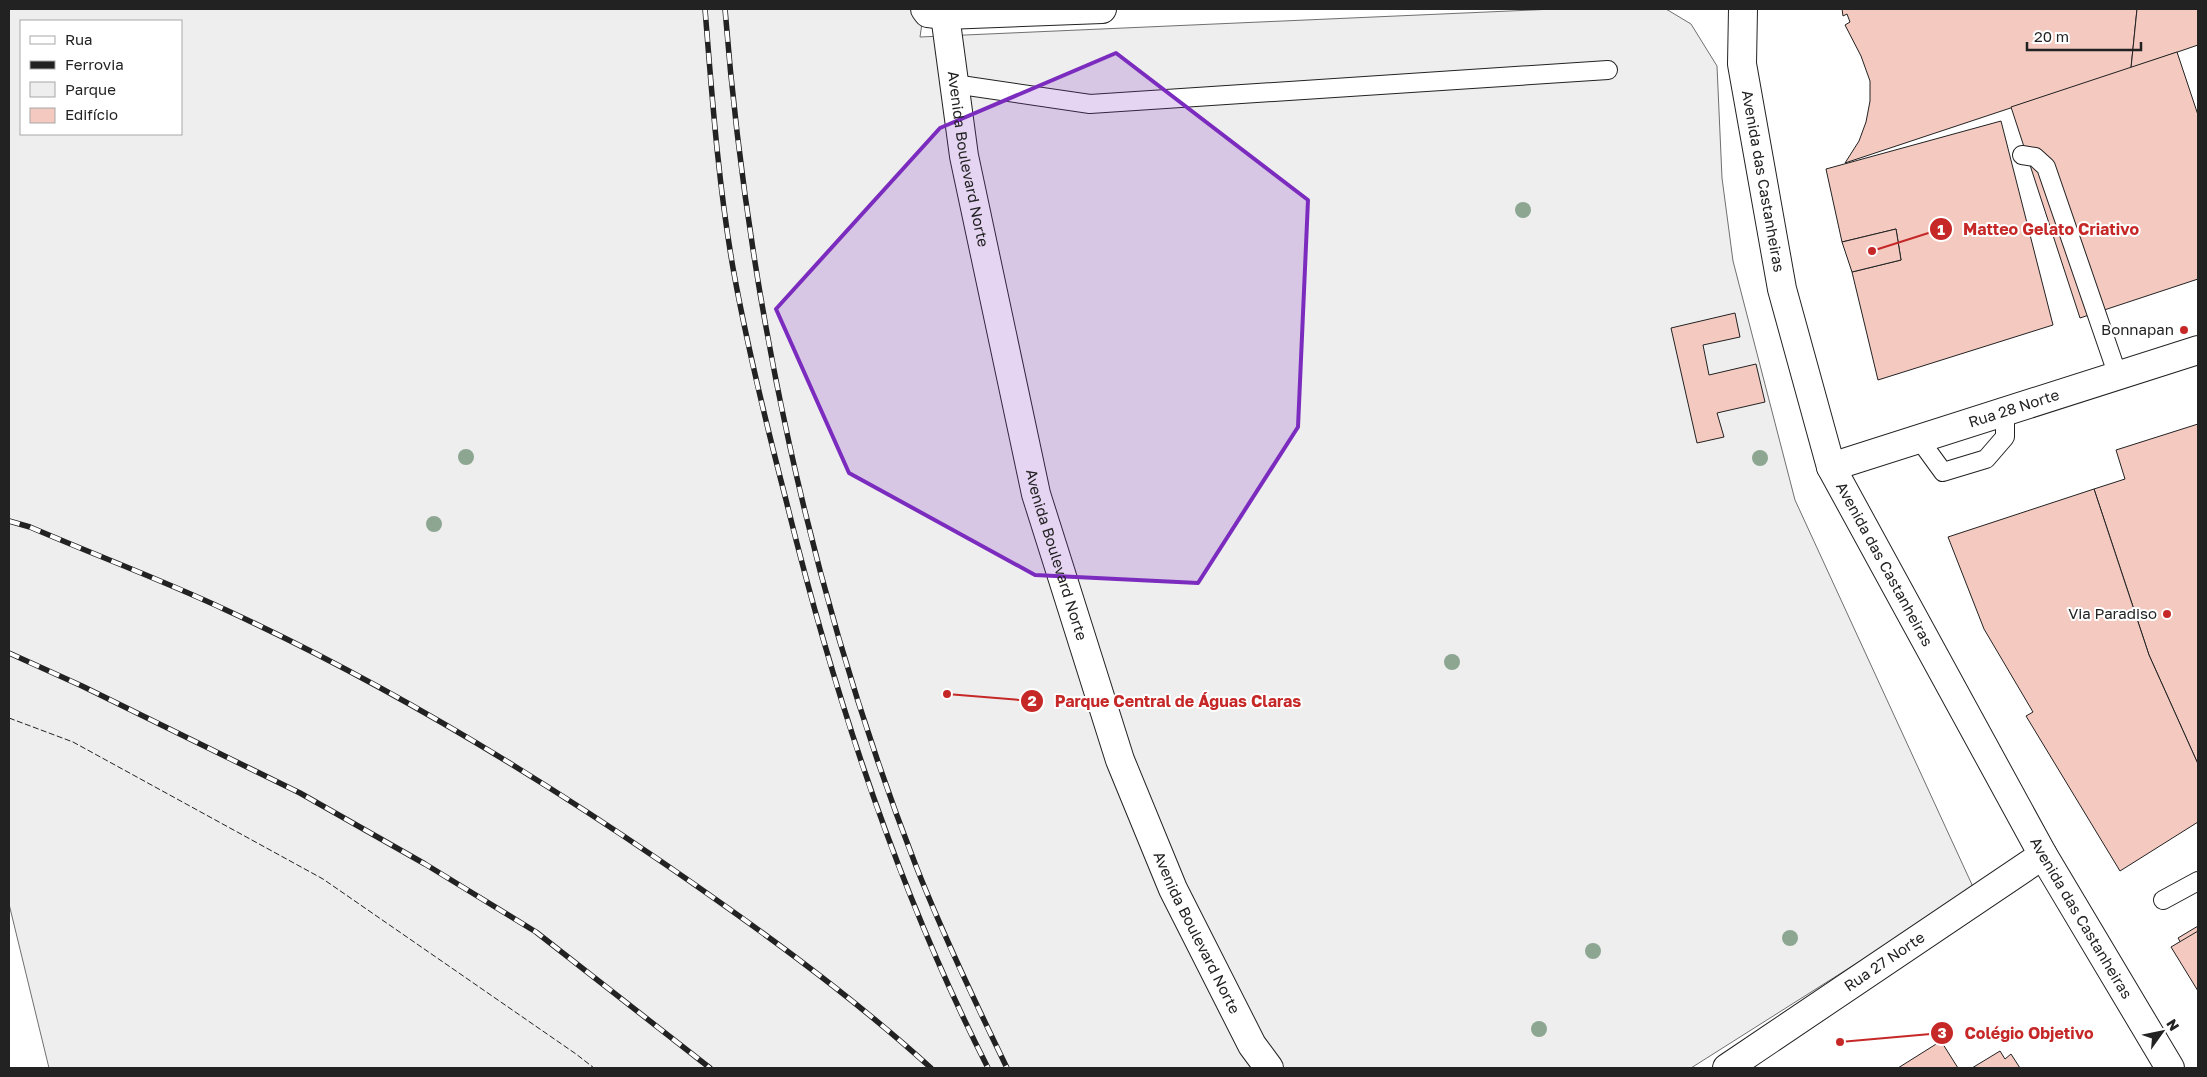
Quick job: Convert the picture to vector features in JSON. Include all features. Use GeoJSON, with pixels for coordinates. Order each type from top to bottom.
{"type":"FeatureCollection","features":[{"type":"Feature","properties":{"kind":"street"},"geometry":{"type":"LineString","coordinates":[[939,11],[1102,9]]}},
{"type":"Feature","properties":{"kind":"street","name":"Avenida das Castanheiras"},"geometry":{"type":"LineString","coordinates":[[1744,9],[1742,64],[1782,289],[1831,467],[2043,855],[2170,1068]]}},
{"type":"Feature","properties":{"kind":"street","name":"Avenida Boulevard Norte"},"geometry":{"type":"LineString","coordinates":[[939,11],[954,84],[964,156],[1036,494],[1120,760],[1173,889],[1252,1045],[1269,1068]]}},
{"type":"Feature","properties":{"kind":"street","name":"Rua 28 Norte"},"geometry":{"type":"LineString","coordinates":[[1831,467],[2198,350]]}},
{"type":"Feature","properties":{"kind":"street","name":"Rua 27 Norte"},"geometry":{"type":"LineString","coordinates":[[1727,1068],[2043,855]]}},
{"type":"Feature","properties":{"kind":"lane"},"geometry":{"type":"LineString","coordinates":[[954,84],[1090,104],[1608,70]]}},
{"type":"Feature","properties":{"kind":"lane"},"geometry":{"type":"LineString","coordinates":[[2022,155],[2036,157],[2046,167],[2118,376]]}},
{"type":"Feature","properties":{"kind":"lane"},"geometry":{"type":"LineString","coordinates":[[1920,439],[1943,472],[1986,459],[2005,437],[2005,412]]}},
{"type":"Feature","properties":{"kind":"lane"},"geometry":{"type":"LineString","coordinates":[[2163,900],[2198,881]]}},
{"type":"Feature","properties":{"kind":"highlighted area"},"geometry":{"type":"Polygon","coordinates":[[[1116,53],[1308,200],[1298,427],[1198,583],[1035,575],[849,473],[776,309],[940,128],[1116,53]]]}},
{"type":"Feature","properties":{"kind":"green space"},"geometry":{"type":"Polygon","coordinates":[[[9,9],[924,9],[920,37],[1555,9],[1666,9],[1691,24],[1717,66],[1722,178],[1733,261],[1795,500],[1974,889],[1691,1068],[49,1068],[9,904],[9,9]]]}},
{"type":"Feature","properties":{"kind":"building"},"geometry":{"type":"Polygon","coordinates":[[[1842,9],[2137,9],[2131,68],[1845,163],[1859,141],[1866,122],[1870,101],[1870,81],[1861,56],[1845,25],[1850,22],[1847,14],[1843,16],[1842,9]]]}},
{"type":"Feature","properties":{"kind":"building"},"geometry":{"type":"Polygon","coordinates":[[[2137,9],[2198,9],[2198,45],[2131,68],[2137,9]]]}},
{"type":"Feature","properties":{"kind":"building"},"geometry":{"type":"Polygon","coordinates":[[[2177,52],[2198,115],[2198,279],[2080,318],[2011,107],[2177,52]]]}},
{"type":"Feature","properties":{"kind":"building"},"geometry":{"type":"Polygon","coordinates":[[[2001,121],[2053,325],[1878,380],[1852,272],[1901,260],[1896,229],[1842,242],[1826,169],[2001,121]]]}},
{"type":"Feature","properties":{"kind":"building"},"geometry":{"type":"Polygon","coordinates":[[[1896,229],[1901,260],[1852,272],[1842,242],[1896,229]]]}},
{"type":"Feature","properties":{"kind":"building"},"geometry":{"type":"Polygon","coordinates":[[[1735,313],[1740,337],[1703,345],[1709,375],[1756,364],[1765,402],[1717,413],[1724,437],[1697,443],[1671,328],[1735,313]]]}},
{"type":"Feature","properties":{"kind":"building","name":"Via Paradiso"},"geometry":{"type":"Polygon","coordinates":[[[2198,424],[2198,764],[2149,655],[2094,489],[2125,479],[2116,450],[2198,424]]]}},
{"type":"Feature","properties":{"kind":"building"},"geometry":{"type":"Polygon","coordinates":[[[2094,489],[2149,655],[2198,764],[2198,822],[2120,871],[2026,716],[2033,712],[1984,629],[1948,537],[2094,489]]]}},
{"type":"Feature","properties":{"kind":"building"},"geometry":{"type":"Polygon","coordinates":[[[2198,926],[2198,972],[2178,938],[2198,926]]]}},
{"type":"Feature","properties":{"kind":"building"},"geometry":{"type":"Polygon","coordinates":[[[2198,931],[2198,991],[2171,947],[2198,931]]]}},
{"type":"Feature","properties":{"kind":"building"},"geometry":{"type":"Polygon","coordinates":[[[1941,1041],[1958,1068],[1898,1068],[1941,1041]]]}},
{"type":"Feature","properties":{"kind":"building"},"geometry":{"type":"Polygon","coordinates":[[[2000,1051],[2005,1059],[2011,1054],[2020,1068],[1972,1068],[2000,1051]]]}},
{"type":"Feature","properties":{"kind":"railway"},"geometry":{"type":"LineString","coordinates":[[705,9],[719,171],[733,268],[757,384],[805,573],[847,718],[897,861],[955,1000],[988,1068]]}},
{"type":"Feature","properties":{"kind":"railway"},"geometry":{"type":"LineString","coordinates":[[725,9],[735,118],[768,336],[789,444],[815,552],[845,658],[878,763],[916,866],[948,943],[1007,1068]]}},
{"type":"Feature","properties":{"kind":"railway"},"geometry":{"type":"LineString","coordinates":[[9,521],[30,527],[178,588],[283,637],[394,695],[503,759],[557,792],[662,862],[800,960],[867,1013],[931,1068]]}},
{"type":"Feature","properties":{"kind":"railway"},"geometry":{"type":"LineString","coordinates":[[9,653],[82,686],[300,793],[425,864],[536,932],[710,1068]]}},
{"type":"Feature","properties":{"kind":"fence"},"geometry":{"type":"LineString","coordinates":[[9,718],[73,742],[323,879],[594,1068]]}},
{"type":"Feature","properties":{"kind":"place","name":"Matteo Gelato Criativo"},"geometry":{"type":"Point","coordinates":[1872,251]}},
{"type":"Feature","properties":{"kind":"place","name":"Bonnapan"},"geometry":{"type":"Point","coordinates":[2184,330]}},
{"type":"Feature","properties":{"kind":"place","name":"Via Paradiso"},"geometry":{"type":"Point","coordinates":[2167,614]}},
{"type":"Feature","properties":{"kind":"place","name":"Parque Central de Águas Claras"},"geometry":{"type":"Point","coordinates":[947,694]}},
{"type":"Feature","properties":{"kind":"place","name":"Colégio Objetivo"},"geometry":{"type":"Point","coordinates":[1840,1042]}}]}
